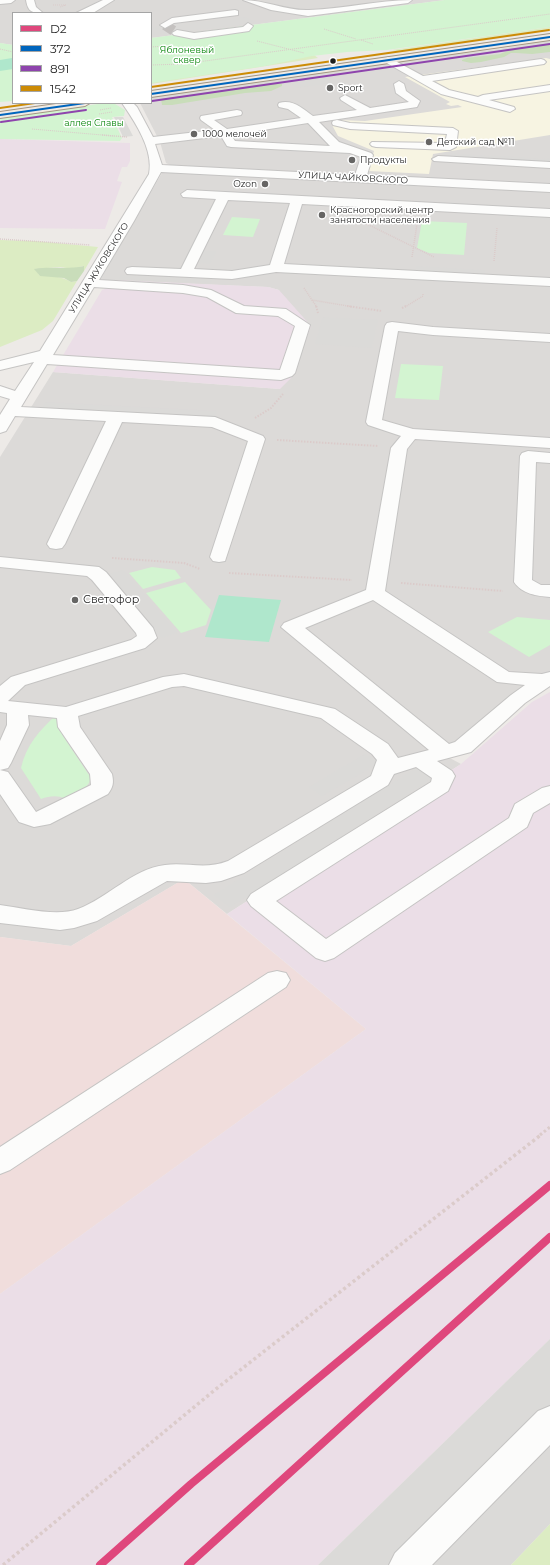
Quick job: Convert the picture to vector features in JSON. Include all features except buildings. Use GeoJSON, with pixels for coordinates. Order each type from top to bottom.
{"type":"FeatureCollection","features":[{"type":"Feature","properties":{"kind":"main road"},"geometry":{"type":"LineString","coordinates":[[152,88],[550,33]]}},
{"type":"Feature","properties":{"kind":"main road"},"geometry":{"type":"LineString","coordinates":[[152,94],[550,37]]}},
{"type":"Feature","properties":{"kind":"main road"},"geometry":{"type":"LineString","coordinates":[[0,109],[35,104]]}},
{"type":"Feature","properties":{"kind":"main road"},"geometry":{"type":"LineString","coordinates":[[0,115],[77,104]]}},
{"type":"Feature","properties":{"kind":"street"},"geometry":{"type":"LineString","coordinates":[[0,1],[11,0]]}},
{"type":"Feature","properties":{"kind":"street"},"geometry":{"type":"LineString","coordinates":[[30,0],[32,8],[38,12]]}},
{"type":"Feature","properties":{"kind":"street"},"geometry":{"type":"LineString","coordinates":[[247,0],[271,7],[308,13],[408,0]]}},
{"type":"Feature","properties":{"kind":"street"},"geometry":{"type":"LineString","coordinates":[[85,12],[90,11],[107,1]]}},
{"type":"Feature","properties":{"kind":"street"},"geometry":{"type":"LineString","coordinates":[[165,25],[172,21],[235,13],[224,6]]}},
{"type":"Feature","properties":{"kind":"street"},"geometry":{"type":"LineString","coordinates":[[177,34],[194,36],[240,30],[248,26]]}},
{"type":"Feature","properties":{"kind":"street"},"geometry":{"type":"LineString","coordinates":[[388,60],[445,92],[510,109]]}},
{"type":"Feature","properties":{"kind":"street"},"geometry":{"type":"LineString","coordinates":[[422,79],[541,62]]}},
{"type":"Feature","properties":{"kind":"street"},"geometry":{"type":"LineString","coordinates":[[149,141],[314,121],[367,111],[412,105],[415,101],[401,93],[399,84]]}},
{"type":"Feature","properties":{"kind":"street"},"geometry":{"type":"LineString","coordinates":[[474,99],[550,88]]}},
{"type":"Feature","properties":{"kind":"street"},"geometry":{"type":"LineString","coordinates":[[345,98],[367,111]]}},
{"type":"Feature","properties":{"kind":"street"},"geometry":{"type":"LineString","coordinates":[[128,104],[133,109],[149,141],[157,168]]}},
{"type":"Feature","properties":{"kind":"street"},"geometry":{"type":"LineString","coordinates":[[283,104],[291,106],[314,121],[335,144],[367,156],[360,178]]}},
{"type":"Feature","properties":{"kind":"street"},"geometry":{"type":"LineString","coordinates":[[237,113],[204,118],[224,132],[231,144],[351,150]]}},
{"type":"Feature","properties":{"kind":"street"},"geometry":{"type":"LineString","coordinates":[[314,121],[350,126],[453,131],[450,147],[376,144]]}},
{"type":"Feature","properties":{"kind":"street"},"geometry":{"type":"LineString","coordinates":[[434,182],[439,147]]}},
{"type":"Feature","properties":{"kind":"street"},"geometry":{"type":"LineString","coordinates":[[438,159],[550,166]]}},
{"type":"Feature","properties":{"kind":"street","name":"УЛИЦА ЧАЙКОВСКОГО"},"geometry":{"type":"LineString","coordinates":[[157,168],[550,188]]}},
{"type":"Feature","properties":{"kind":"street","name":"УЛИЦА ЖУКОВСКОГО"},"geometry":{"type":"LineString","coordinates":[[0,428],[89,283],[109,270],[111,247],[128,221],[157,168]]}},
{"type":"Feature","properties":{"kind":"street"},"geometry":{"type":"LineString","coordinates":[[326,202],[334,177]]}},
{"type":"Feature","properties":{"kind":"street"},"geometry":{"type":"LineString","coordinates":[[187,194],[550,213]]}},
{"type":"Feature","properties":{"kind":"street"},"geometry":{"type":"LineString","coordinates":[[186,273],[224,196]]}},
{"type":"Feature","properties":{"kind":"street"},"geometry":{"type":"LineString","coordinates":[[276,268],[297,200]]}},
{"type":"Feature","properties":{"kind":"street"},"geometry":{"type":"LineString","coordinates":[[109,270],[232,275],[276,268],[550,282]]}},
{"type":"Feature","properties":{"kind":"street"},"geometry":{"type":"LineString","coordinates":[[0,366],[44,357],[281,375],[286,373],[303,325],[280,312],[241,310],[211,294],[183,289],[89,283]]}},
{"type":"Feature","properties":{"kind":"street"},"geometry":{"type":"LineString","coordinates":[[550,338],[433,331],[393,319],[374,422],[411,434],[550,443]]}},
{"type":"Feature","properties":{"kind":"street"},"geometry":{"type":"LineString","coordinates":[[0,391],[19,397]]}},
{"type":"Feature","properties":{"kind":"street"},"geometry":{"type":"LineString","coordinates":[[11,411],[214,422],[257,439],[219,557]]}},
{"type":"Feature","properties":{"kind":"street"},"geometry":{"type":"LineString","coordinates":[[56,544],[116,417]]}},
{"type":"Feature","properties":{"kind":"street"},"geometry":{"type":"LineString","coordinates":[[376,587],[399,448],[411,434]]}},
{"type":"Feature","properties":{"kind":"street"},"geometry":{"type":"LineString","coordinates":[[550,458],[528,456],[523,582],[537,590],[550,591]]}},
{"type":"Feature","properties":{"kind":"street"},"geometry":{"type":"LineString","coordinates":[[0,562],[92,570],[99,576],[146,632],[147,638],[138,644],[18,681],[6,704]]}},
{"type":"Feature","properties":{"kind":"street"},"geometry":{"type":"LineString","coordinates":[[376,587],[504,678],[548,679]]}},
{"type":"Feature","properties":{"kind":"street"},"geometry":{"type":"LineString","coordinates":[[376,587],[291,627],[445,752]]}},
{"type":"Feature","properties":{"kind":"street"},"geometry":{"type":"LineString","coordinates":[[385,770],[463,747],[518,699],[548,679]]}},
{"type":"Feature","properties":{"kind":"street"},"geometry":{"type":"LineString","coordinates":[[0,914],[60,921],[74,919],[88,915],[151,878],[165,873],[221,873],[236,867],[380,780],[388,759],[380,748],[328,713],[184,680],[170,681],[67,713],[6,704]]}},
{"type":"Feature","properties":{"kind":"street"},"geometry":{"type":"LineString","coordinates":[[0,763],[18,725],[6,704]]}},
{"type":"Feature","properties":{"kind":"street"},"geometry":{"type":"LineString","coordinates":[[0,777],[27,817],[34,820],[42,819],[100,789],[103,782],[101,774],[69,727],[67,713]]}},
{"type":"Feature","properties":{"kind":"street"},"geometry":{"type":"LineString","coordinates":[[419,760],[444,776],[440,786],[258,900],[325,952],[519,822],[522,809],[550,793]]}},
{"type":"Feature","properties":{"kind":"street"},"geometry":{"type":"LineString","coordinates":[[0,1162],[277,980]]}},
{"type":"Feature","properties":{"kind":"street"},"geometry":{"type":"LineString","coordinates":[[406,1565],[550,1422]]}},
{"type":"Feature","properties":{"kind":"path"},"geometry":{"type":"LineString","coordinates":[[52,0],[57,4]]}},
{"type":"Feature","properties":{"kind":"path"},"geometry":{"type":"LineString","coordinates":[[62,4],[66,5],[60,7],[52,6],[66,2]]}},
{"type":"Feature","properties":{"kind":"path"},"geometry":{"type":"LineString","coordinates":[[152,65],[183,64],[550,14]]}},
{"type":"Feature","properties":{"kind":"path"},"geometry":{"type":"LineString","coordinates":[[253,40],[306,54]]}},
{"type":"Feature","properties":{"kind":"path"},"geometry":{"type":"LineString","coordinates":[[0,50],[12,52]]}},
{"type":"Feature","properties":{"kind":"path"},"geometry":{"type":"LineString","coordinates":[[27,129],[123,137]]}},
{"type":"Feature","properties":{"kind":"path"},"geometry":{"type":"LineString","coordinates":[[340,202],[339,209],[413,248],[439,259]]}},
{"type":"Feature","properties":{"kind":"path"},"geometry":{"type":"LineString","coordinates":[[409,275],[418,218],[429,207]]}},
{"type":"Feature","properties":{"kind":"path"},"geometry":{"type":"LineString","coordinates":[[492,279],[499,211]]}},
{"type":"Feature","properties":{"kind":"path"},"geometry":{"type":"LineString","coordinates":[[0,239],[37,240],[111,247]]}},
{"type":"Feature","properties":{"kind":"path"},"geometry":{"type":"LineString","coordinates":[[292,269],[312,300],[393,319],[423,296],[425,276]]}},
{"type":"Feature","properties":{"kind":"path"},"geometry":{"type":"LineString","coordinates":[[257,439],[399,448]]}},
{"type":"Feature","properties":{"kind":"path"},"geometry":{"type":"LineString","coordinates":[[105,558],[184,564],[203,570]]}},
{"type":"Feature","properties":{"kind":"path"},"geometry":{"type":"LineString","coordinates":[[226,573],[376,587],[507,591],[523,582]]}},
{"type":"Feature","properties":{"kind":"path"},"geometry":{"type":"LineString","coordinates":[[3,1565],[216,1390],[550,1127]]}},
{"type":"Feature","properties":{"kind":"shaded area"},"geometry":{"type":"Polygon","coordinates":[[[0,0],[445,0],[152,38],[152,12],[12,12],[12,45],[0,43],[0,0]]]}},
{"type":"Feature","properties":{"kind":"shaded area"},"geometry":{"type":"Polygon","coordinates":[[[245,17],[257,23],[152,35],[152,27],[245,17]]]}},
{"type":"Feature","properties":{"kind":"shaded area"},"geometry":{"type":"Polygon","coordinates":[[[550,40],[550,184],[170,165],[166,163],[160,142],[141,104],[152,104],[152,96],[422,58],[500,49],[550,40]]]}},
{"type":"Feature","properties":{"kind":"shaded area"},"geometry":{"type":"Polygon","coordinates":[[[546,58],[550,59],[550,135],[433,154],[429,174],[368,171],[374,151],[338,136],[332,125],[338,120],[365,121],[462,107],[458,105],[451,106],[446,104],[450,102],[405,77],[546,58]]]}},
{"type":"Feature","properties":{"kind":"shaded area"},"geometry":{"type":"Polygon","coordinates":[[[322,76],[334,83],[297,88],[286,81],[322,76]]]}},
{"type":"Feature","properties":{"kind":"shaded area"},"geometry":{"type":"Polygon","coordinates":[[[114,117],[123,117],[133,136],[123,137],[114,117]]]}},
{"type":"Feature","properties":{"kind":"shaded area"},"geometry":{"type":"Polygon","coordinates":[[[0,139],[130,143],[130,161],[127,167],[122,167],[117,181],[122,182],[105,229],[0,228],[0,139]]]}},
{"type":"Feature","properties":{"kind":"shaded area"},"geometry":{"type":"Polygon","coordinates":[[[443,153],[550,159],[550,162],[442,157],[443,153]]]}},
{"type":"Feature","properties":{"kind":"shaded area"},"geometry":{"type":"Polygon","coordinates":[[[168,171],[550,191],[550,683],[448,757],[461,764],[227,914],[184,879],[71,946],[0,937],[0,457],[53,372],[280,389],[279,290],[268,287],[100,280],[162,173],[168,171]]]}},
{"type":"Feature","properties":{"kind":"shaded area"},"geometry":{"type":"Polygon","coordinates":[[[508,214],[550,217],[550,220],[508,218],[508,214]]]}},
{"type":"Feature","properties":{"kind":"shaded area"},"geometry":{"type":"Polygon","coordinates":[[[205,251],[216,251],[210,264],[199,263],[205,251]]]}},
{"type":"Feature","properties":{"kind":"shaded area"},"geometry":{"type":"Polygon","coordinates":[[[417,266],[485,270],[485,275],[416,272],[417,266]]]}},
{"type":"Feature","properties":{"kind":"shaded area"},"geometry":{"type":"Polygon","coordinates":[[[120,275],[212,279],[211,283],[118,279],[120,275]]]}},
{"type":"Feature","properties":{"kind":"shaded area"},"geometry":{"type":"Polygon","coordinates":[[[115,280],[268,287],[279,290],[311,326],[292,377],[280,389],[53,372],[102,290],[111,287],[115,280]]]}},
{"type":"Feature","properties":{"kind":"shaded area"},"geometry":{"type":"Polygon","coordinates":[[[323,317],[378,320],[372,348],[315,344],[323,317]]]}},
{"type":"Feature","properties":{"kind":"shaded area"},"geometry":{"type":"Polygon","coordinates":[[[46,402],[217,411],[215,417],[43,407],[46,402]]]}},
{"type":"Feature","properties":{"kind":"shaded area"},"geometry":{"type":"Polygon","coordinates":[[[123,570],[177,633],[162,638],[108,574],[123,570]]]}},
{"type":"Feature","properties":{"kind":"shaded area"},"geometry":{"type":"Polygon","coordinates":[[[550,692],[550,1339],[318,1565],[0,1565],[0,1294],[366,1029],[227,914],[461,764],[532,702],[550,692]]]}},
{"type":"Feature","properties":{"kind":"shaded area"},"geometry":{"type":"Polygon","coordinates":[[[365,754],[379,763],[322,796],[309,787],[365,754]]]}},
{"type":"Feature","properties":{"kind":"shaded area"},"geometry":{"type":"Polygon","coordinates":[[[418,767],[434,777],[230,907],[214,895],[418,767]]]}},
{"type":"Feature","properties":{"kind":"shaded area"},"geometry":{"type":"Polygon","coordinates":[[[184,879],[366,1029],[0,1294],[0,937],[71,946],[184,879]]]}},
{"type":"Feature","properties":{"kind":"shaded area"},"geometry":{"type":"Polygon","coordinates":[[[550,1339],[550,1524],[511,1565],[318,1565],[550,1339]]]}},
{"type":"Feature","properties":{"kind":"green space","name":"Яблоневый сквер"},"geometry":{"type":"Polygon","coordinates":[[[445,0],[550,0],[550,27],[387,50],[312,56],[265,66],[152,83],[152,38],[445,0]]]}},
{"type":"Feature","properties":{"kind":"green space"},"geometry":{"type":"Polygon","coordinates":[[[550,27],[550,29],[397,51],[392,50],[550,27]]]}},
{"type":"Feature","properties":{"kind":"green space"},"geometry":{"type":"Polygon","coordinates":[[[0,43],[12,45],[12,101],[0,102],[0,43]]]}},
{"type":"Feature","properties":{"kind":"green space"},"geometry":{"type":"Polygon","coordinates":[[[550,43],[550,52],[532,54],[511,53],[504,57],[481,62],[471,63],[462,61],[467,58],[500,54],[513,49],[550,43]]]}},
{"type":"Feature","properties":{"kind":"green space"},"geometry":{"type":"Polygon","coordinates":[[[314,55],[318,58],[152,84],[152,77],[314,55]]]}},
{"type":"Feature","properties":{"kind":"green space"},"geometry":{"type":"Polygon","coordinates":[[[12,58],[12,69],[0,71],[0,60],[12,58]]]}},
{"type":"Feature","properties":{"kind":"green space"},"geometry":{"type":"Polygon","coordinates":[[[271,83],[282,84],[282,86],[271,91],[245,93],[172,105],[162,105],[161,99],[271,83]]]}},
{"type":"Feature","properties":{"kind":"green space","name":"аллея Славы"},"geometry":{"type":"Polygon","coordinates":[[[98,104],[115,104],[125,110],[124,116],[112,117],[122,138],[120,141],[0,139],[0,118],[98,104]]]}},
{"type":"Feature","properties":{"kind":"green space"},"geometry":{"type":"Polygon","coordinates":[[[232,217],[260,219],[253,237],[223,235],[232,217]]]}},
{"type":"Feature","properties":{"kind":"green space"},"geometry":{"type":"Polygon","coordinates":[[[422,221],[467,223],[464,255],[429,253],[417,248],[422,221]]]}},
{"type":"Feature","properties":{"kind":"green space"},"geometry":{"type":"Polygon","coordinates":[[[0,240],[35,241],[98,247],[84,271],[83,266],[72,269],[60,267],[35,269],[40,276],[60,277],[71,282],[77,281],[53,321],[42,330],[0,347],[0,240]]]}},
{"type":"Feature","properties":{"kind":"green space"},"geometry":{"type":"Polygon","coordinates":[[[84,266],[84,271],[77,281],[71,282],[64,278],[40,276],[34,269],[71,268],[84,266]]]}},
{"type":"Feature","properties":{"kind":"green space"},"geometry":{"type":"Polygon","coordinates":[[[401,364],[443,366],[439,400],[395,398],[401,364]]]}},
{"type":"Feature","properties":{"kind":"green space"},"geometry":{"type":"Polygon","coordinates":[[[152,567],[175,570],[181,578],[143,589],[129,573],[152,567]]]}},
{"type":"Feature","properties":{"kind":"green space"},"geometry":{"type":"Polygon","coordinates":[[[185,582],[211,610],[206,625],[181,633],[146,593],[185,582]]]}},
{"type":"Feature","properties":{"kind":"green space"},"geometry":{"type":"Polygon","coordinates":[[[219,595],[281,600],[269,642],[205,637],[219,595]]]}},
{"type":"Feature","properties":{"kind":"green space"},"geometry":{"type":"Polygon","coordinates":[[[517,617],[550,620],[550,645],[529,657],[488,632],[517,617]]]}},
{"type":"Feature","properties":{"kind":"green space"},"geometry":{"type":"Polygon","coordinates":[[[56,715],[63,736],[91,778],[87,786],[78,794],[66,799],[54,796],[41,799],[21,768],[26,752],[34,738],[56,715]]]}},
{"type":"Feature","properties":{"kind":"green space"},"geometry":{"type":"Polygon","coordinates":[[[550,1524],[550,1565],[511,1565],[550,1524]]]}},
{"type":"Feature","properties":{"kind":"tunnel"},"geometry":{"type":"LineString","coordinates":[[165,25],[177,33]]}},
{"type":"Feature","properties":{"kind":"transit line","name":"1542"},"geometry":{"type":"LineString","coordinates":[[152,87],[549,30]]}},
{"type":"Feature","properties":{"kind":"transit line","name":"372"},"geometry":{"type":"LineString","coordinates":[[152,94],[550,37]]}},
{"type":"Feature","properties":{"kind":"transit line","name":"891"},"geometry":{"type":"LineString","coordinates":[[152,101],[550,44]]}},
{"type":"Feature","properties":{"kind":"transit line","name":"1542"},"geometry":{"type":"LineString","coordinates":[[0,108],[28,104]]}},
{"type":"Feature","properties":{"kind":"transit line","name":"372"},"geometry":{"type":"LineString","coordinates":[[0,115],[78,104]]}},
{"type":"Feature","properties":{"kind":"transit line","name":"891"},"geometry":{"type":"LineString","coordinates":[[1,122],[86,110]]}},
{"type":"Feature","properties":{"kind":"transit line","name":"D2"},"geometry":{"type":"LineString","coordinates":[[100,1565],[191,1484],[550,1185]]}},
{"type":"Feature","properties":{"kind":"transit line","name":"D2"},"geometry":{"type":"LineString","coordinates":[[188,1565],[550,1237]]}},
{"type":"Feature","properties":{"kind":"place","name":"Sport"},"geometry":{"type":"Point","coordinates":[330,88]}},
{"type":"Feature","properties":{"kind":"place","name":"1000 мелочей"},"geometry":{"type":"Point","coordinates":[194,134]}},
{"type":"Feature","properties":{"kind":"place","name":"Детский сад №11"},"geometry":{"type":"Point","coordinates":[429,142]}},
{"type":"Feature","properties":{"kind":"place","name":"Продукты"},"geometry":{"type":"Point","coordinates":[352,160]}},
{"type":"Feature","properties":{"kind":"place","name":"Ozon"},"geometry":{"type":"Point","coordinates":[265,184]}},
{"type":"Feature","properties":{"kind":"place","name":"Красногорский центр занятости населения"},"geometry":{"type":"Point","coordinates":[322,215]}},
{"type":"Feature","properties":{"kind":"place","name":"Светофор"},"geometry":{"type":"Point","coordinates":[75,600]}}]}
